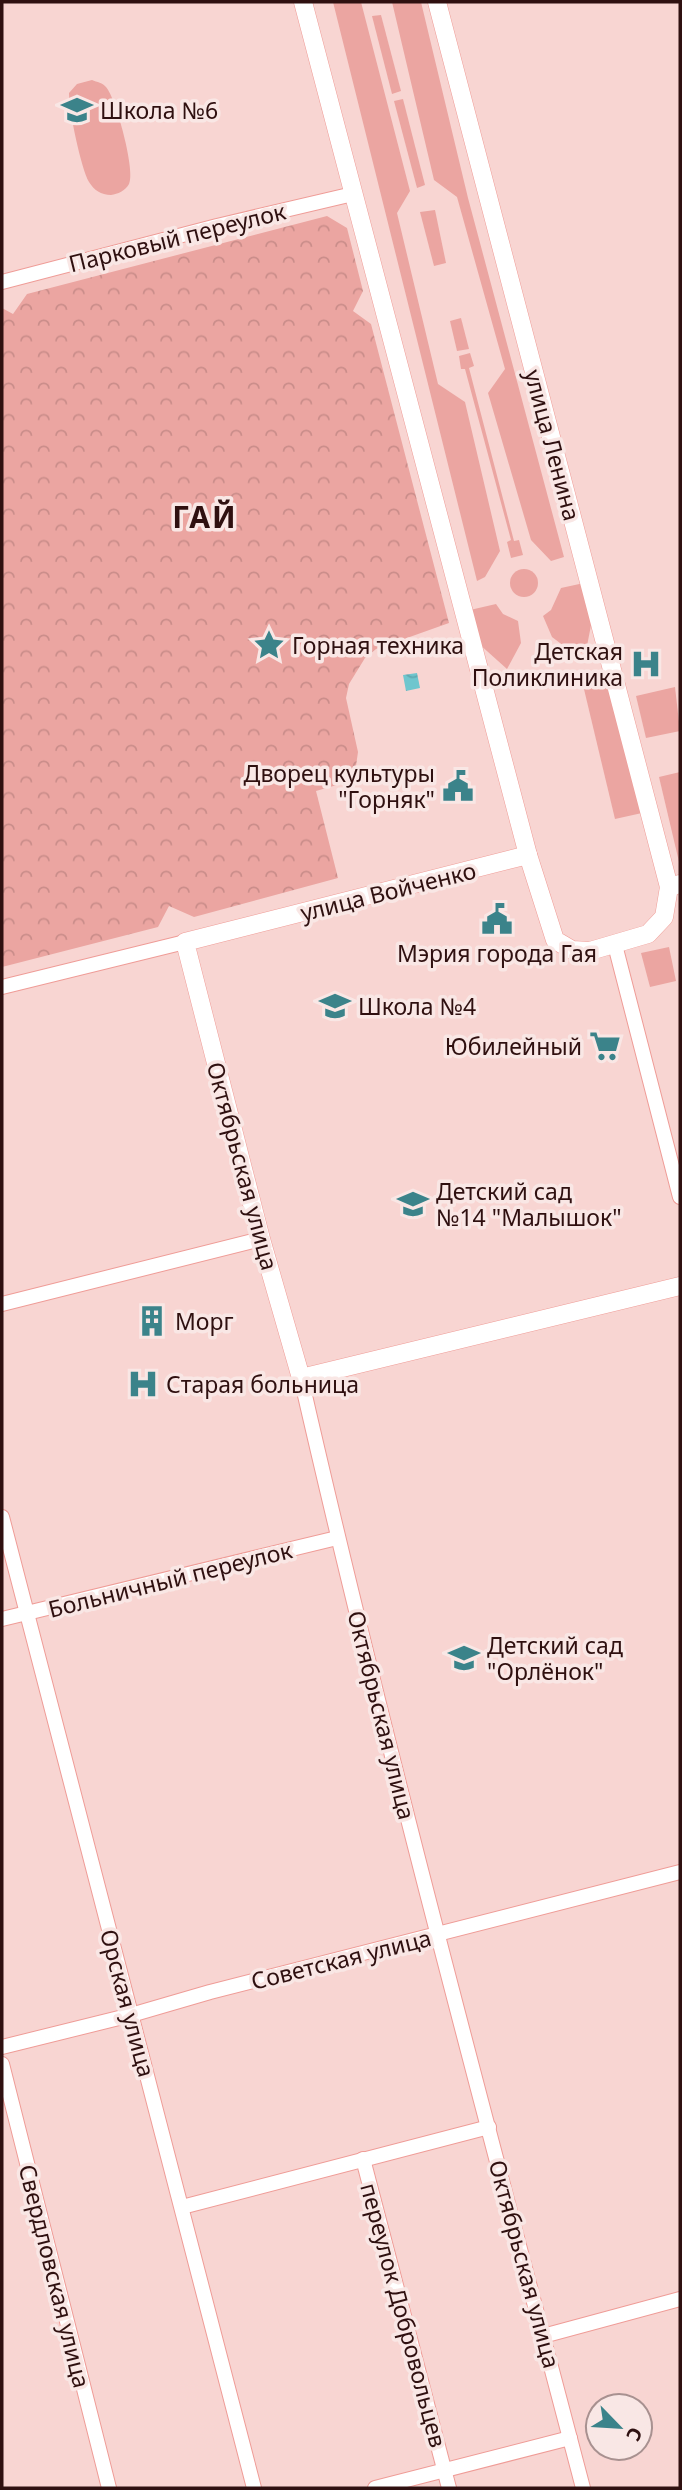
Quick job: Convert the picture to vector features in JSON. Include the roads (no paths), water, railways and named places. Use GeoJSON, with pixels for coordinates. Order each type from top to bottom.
{"type":"FeatureCollection","features":[{"type":"Feature","properties":{"kind":"main road"},"geometry":{"type":"LineString","coordinates":[[303,2],[528,855],[555,940],[572,950],[590,951],[649,934],[664,917],[674,886]]}},
{"type":"Feature","properties":{"kind":"main road","name":"улица Ленина"},"geometry":{"type":"LineString","coordinates":[[437,2],[674,886]]}},
{"type":"Feature","properties":{"kind":"main road","name":"улица Войченко"},"geometry":{"type":"LineString","coordinates":[[185,942],[528,855]]}},
{"type":"Feature","properties":{"kind":"main road","name":"Октябрьская улица"},"geometry":{"type":"LineString","coordinates":[[185,942],[261,1239],[301,1378]]}},
{"type":"Feature","properties":{"kind":"main road"},"geometry":{"type":"LineString","coordinates":[[301,1378],[680,1286]]}},
{"type":"Feature","properties":{"kind":"street","name":"Парковый переулок"},"geometry":{"type":"LineString","coordinates":[[2,282],[353,194]]}},
{"type":"Feature","properties":{"kind":"street","name":"улица Войченко"},"geometry":{"type":"LineString","coordinates":[[2,987],[185,942]]}},
{"type":"Feature","properties":{"kind":"street"},"geometry":{"type":"LineString","coordinates":[[615,945],[680,1197]]}},
{"type":"Feature","properties":{"kind":"street"},"geometry":{"type":"LineString","coordinates":[[2,1304],[261,1239]]}},
{"type":"Feature","properties":{"kind":"street","name":"Октябрьская улица"},"geometry":{"type":"LineString","coordinates":[[301,1378],[337,1538],[583,2488]]}},
{"type":"Feature","properties":{"kind":"street","name":"Орская улица"},"geometry":{"type":"LineString","coordinates":[[2,1517],[254,2488]]}},
{"type":"Feature","properties":{"kind":"street","name":"Больничный переулок"},"geometry":{"type":"LineString","coordinates":[[2,1619],[337,1538]]}},
{"type":"Feature","properties":{"kind":"street","name":"Советская улица"},"geometry":{"type":"LineString","coordinates":[[2,2047],[680,1871]]}},
{"type":"Feature","properties":{"kind":"street","name":"Свердловская улица"},"geometry":{"type":"LineString","coordinates":[[2,2064],[109,2488]]}},
{"type":"Feature","properties":{"kind":"street"},"geometry":{"type":"LineString","coordinates":[[182,2207],[489,2127]]}},
{"type":"Feature","properties":{"kind":"street","name":"переулок Добровольцев"},"geometry":{"type":"LineString","coordinates":[[363,2159],[449,2488]]}},
{"type":"Feature","properties":{"kind":"street"},"geometry":{"type":"LineString","coordinates":[[543,2336],[680,2299]]}},
{"type":"Feature","properties":{"kind":"street"},"geometry":{"type":"LineString","coordinates":[[375,2488],[570,2438]]}},
{"type":"Feature","properties":{"kind":"water"},"geometry":{"type":"Polygon","coordinates":[[[417,673],[420,688],[406,691],[403,675],[417,673]]]}},
{"type":"Feature","properties":{"kind":"place","name":"Школа №6"},"geometry":{"type":"Point","coordinates":[77,110]}},
{"type":"Feature","properties":{"kind":"place","name":"Горная техника"},"geometry":{"type":"Point","coordinates":[269,645]}},
{"type":"Feature","properties":{"kind":"place","name":"Детская Поликлиника"},"geometry":{"type":"Point","coordinates":[646,664]}},
{"type":"Feature","properties":{"kind":"place","name":"Дворец культуры \"Горняк\""},"geometry":{"type":"Point","coordinates":[458,786]}},
{"type":"Feature","properties":{"kind":"place","name":"Мэрия города Гая"},"geometry":{"type":"Point","coordinates":[497,919]}},
{"type":"Feature","properties":{"kind":"place","name":"Школа №4"},"geometry":{"type":"Point","coordinates":[335,1006]}},
{"type":"Feature","properties":{"kind":"place","name":"Юбилейный"},"geometry":{"type":"Point","coordinates":[605,1046]}},
{"type":"Feature","properties":{"kind":"place","name":"Детский сад №14 \"Малышок\""},"geometry":{"type":"Point","coordinates":[413,1204]}},
{"type":"Feature","properties":{"kind":"place","name":"Морг"},"geometry":{"type":"Point","coordinates":[152,1321]}},
{"type":"Feature","properties":{"kind":"place","name":"Старая больница"},"geometry":{"type":"Point","coordinates":[143,1384]}},
{"type":"Feature","properties":{"kind":"place","name":"Детский сад \"Орлёнок\""},"geometry":{"type":"Point","coordinates":[464,1658]}},
{"type":"Feature","properties":{"kind":"district","name":"ГАЙ"},"geometry":{"type":"Point","coordinates":[205,516]}}]}
